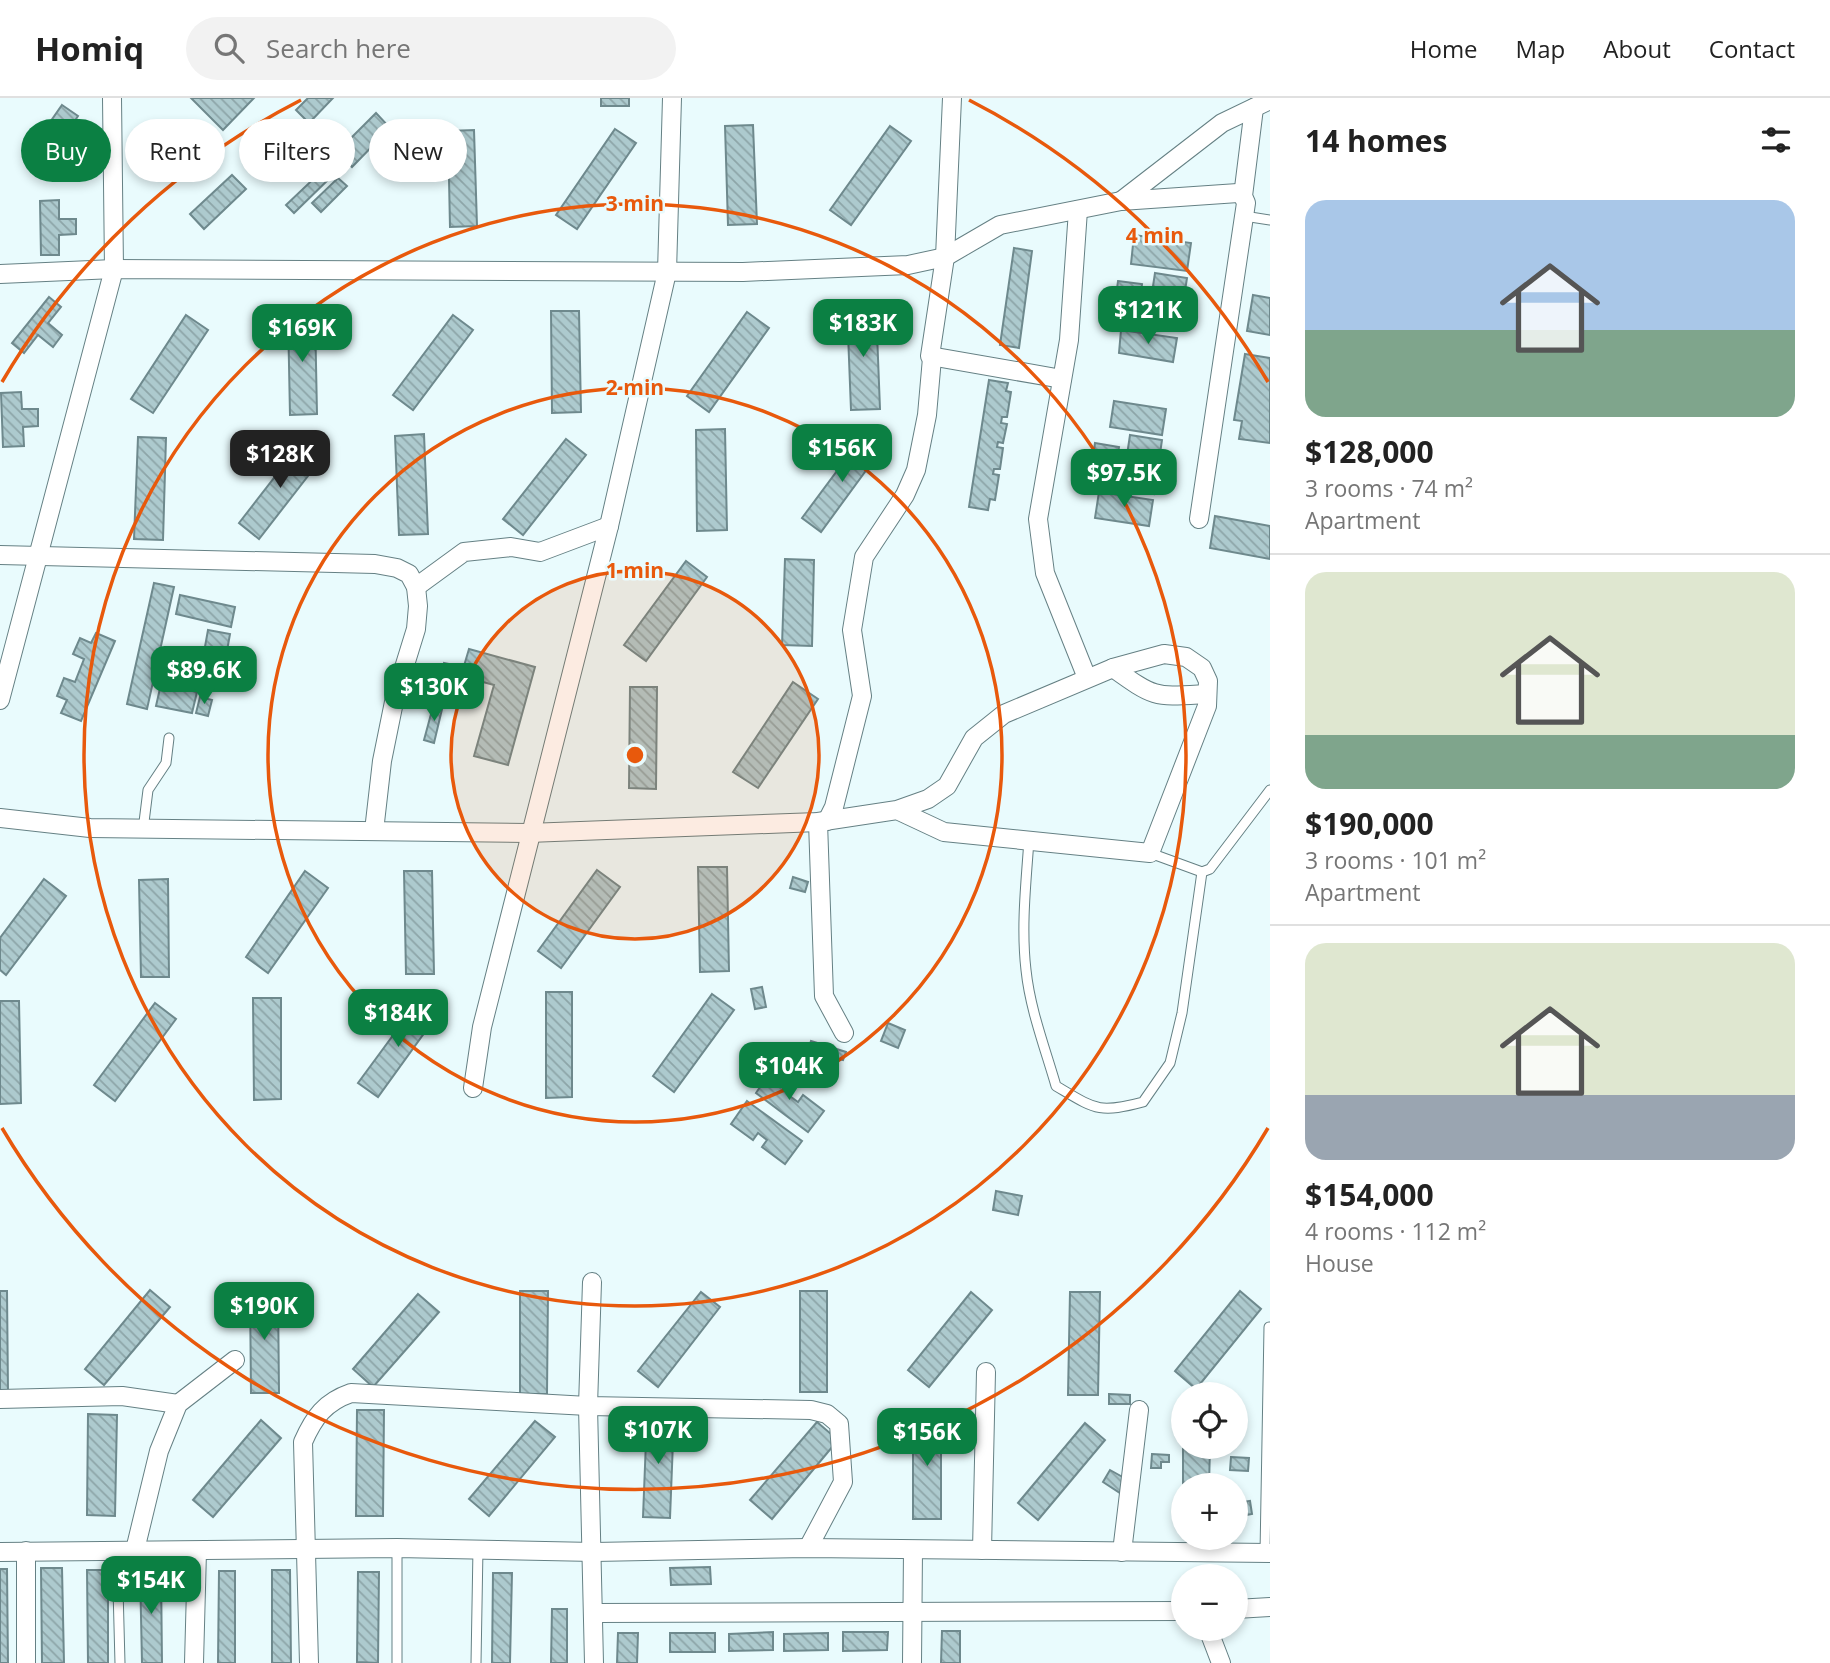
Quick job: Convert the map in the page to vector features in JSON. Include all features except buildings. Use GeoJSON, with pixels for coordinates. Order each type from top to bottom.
{"type":"FeatureCollection","features":[{"type":"Feature","properties":{"kind":"street"},"geometry":{"type":"LineString","coordinates":[[0,700],[114,269],[112,98]]}},
{"type":"Feature","properties":{"kind":"street"},"geometry":{"type":"LineString","coordinates":[[473,1088],[482,1027],[528,833],[609,526],[667,272],[672,98]]}},
{"type":"Feature","properties":{"kind":"street"},"geometry":{"type":"LineString","coordinates":[[844,1033],[824,996],[823,822],[834,807],[862,696],[852,630],[864,557],[905,495],[916,470],[927,415],[932,358],[929,349],[945,257],[952,98]]}},
{"type":"Feature","properties":{"kind":"street"},"geometry":{"type":"LineString","coordinates":[[1199,519],[1246,203],[1243,196],[1262,104]]}},
{"type":"Feature","properties":{"kind":"street"},"geometry":{"type":"LineString","coordinates":[[1121,201],[1223,123],[1262,104]]}},
{"type":"Feature","properties":{"kind":"street"},"geometry":{"type":"LineString","coordinates":[[0,274],[114,269],[667,272],[908,265],[945,257],[1000,225],[1121,201],[1238,193],[1243,196]]}},
{"type":"Feature","properties":{"kind":"street"},"geometry":{"type":"LineString","coordinates":[[1078,210],[1069,340],[1038,519],[1045,573],[1087,678]]}},
{"type":"Feature","properties":{"kind":"street"},"geometry":{"type":"LineString","coordinates":[[932,358],[1062,379]]}},
{"type":"Feature","properties":{"kind":"street"},"geometry":{"type":"LineString","coordinates":[[416,587],[464,552],[510,547],[540,552],[609,526]]}},
{"type":"Feature","properties":{"kind":"street"},"geometry":{"type":"LineString","coordinates":[[0,555],[374,564],[397,568],[409,574],[416,587],[416,629],[395,697],[382,761],[374,831]]}},
{"type":"Feature","properties":{"kind":"street"},"geometry":{"type":"LineString","coordinates":[[0,818],[90,828],[142,830],[528,833],[823,822],[897,810],[928,799],[947,786],[974,738],[1004,714],[1112,668],[1164,654],[1186,657],[1202,668],[1208,681],[1207,706],[1150,853],[944,832],[897,810]]}},
{"type":"Feature","properties":{"kind":"street"},"geometry":{"type":"LineString","coordinates":[[1112,668],[1148,693],[1164,696],[1207,694]]}},
{"type":"Feature","properties":{"kind":"street"},"geometry":{"type":"LineString","coordinates":[[592,1282],[588,1406],[595,1613],[594,1663]]}},
{"type":"Feature","properties":{"kind":"street"},"geometry":{"type":"LineString","coordinates":[[126,1550],[159,1451],[178,1404],[235,1360]]}},
{"type":"Feature","properties":{"kind":"street"},"geometry":{"type":"LineString","coordinates":[[982,1550],[986,1372]]}},
{"type":"Feature","properties":{"kind":"street"},"geometry":{"type":"LineString","coordinates":[[309,1663],[303,1442],[314,1417],[333,1399],[351,1393],[588,1406],[811,1410],[827,1414],[839,1424],[843,1482],[808,1548]]}},
{"type":"Feature","properties":{"kind":"street"},"geometry":{"type":"LineString","coordinates":[[0,1399],[122,1396],[178,1404]]}},
{"type":"Feature","properties":{"kind":"street"},"geometry":{"type":"LineString","coordinates":[[1122,1552],[1139,1410]]}},
{"type":"Feature","properties":{"kind":"street"},"geometry":{"type":"LineString","coordinates":[[0,1552],[478,1548],[593,1552],[808,1548],[1268,1553]]}},
{"type":"Feature","properties":{"kind":"street"},"geometry":{"type":"LineString","coordinates":[[912,1663],[913,1550]]}},
{"type":"Feature","properties":{"kind":"street"},"geometry":{"type":"LineString","coordinates":[[26,1551],[26,1663]]}},
{"type":"Feature","properties":{"kind":"street"},"geometry":{"type":"LineString","coordinates":[[194,1663],[197,1551]]}},
{"type":"Feature","properties":{"kind":"street"},"geometry":{"type":"LineString","coordinates":[[1248,1608],[1270,1607]]}},
{"type":"Feature","properties":{"kind":"street"},"geometry":{"type":"LineString","coordinates":[[595,1613],[1171,1611]]}},
{"type":"Feature","properties":{"kind":"street"},"geometry":{"type":"LineString","coordinates":[[1213,1641],[1221,1663]]}},
{"type":"Feature","properties":{"kind":"lane"},"geometry":{"type":"LineString","coordinates":[[1244,216],[1270,220]]}},
{"type":"Feature","properties":{"kind":"lane"},"geometry":{"type":"LineString","coordinates":[[142,830],[148,790],[166,763],[169,738]]}},
{"type":"Feature","properties":{"kind":"lane"},"geometry":{"type":"LineString","coordinates":[[1029,840],[1024,937],[1026,972],[1056,1086],[1097,1110],[1118,1109],[1143,1102],[1170,1063],[1182,1013],[1202,872],[1217,862],[1270,790]]}},
{"type":"Feature","properties":{"kind":"lane"},"geometry":{"type":"LineString","coordinates":[[1150,853],[1202,872]]}},
{"type":"Feature","properties":{"kind":"lane"},"geometry":{"type":"LineString","coordinates":[[1268,1553],[1269,1326]]}},
{"type":"Feature","properties":{"kind":"lane"},"geometry":{"type":"LineString","coordinates":[[397,1548],[397,1663]]}},
{"type":"Feature","properties":{"kind":"lane"},"geometry":{"type":"LineString","coordinates":[[476,1663],[478,1548]]}},
{"type":"Feature","properties":{"kind":"lane"},"geometry":{"type":"LineString","coordinates":[[120,1663],[126,1550]]}}]}
